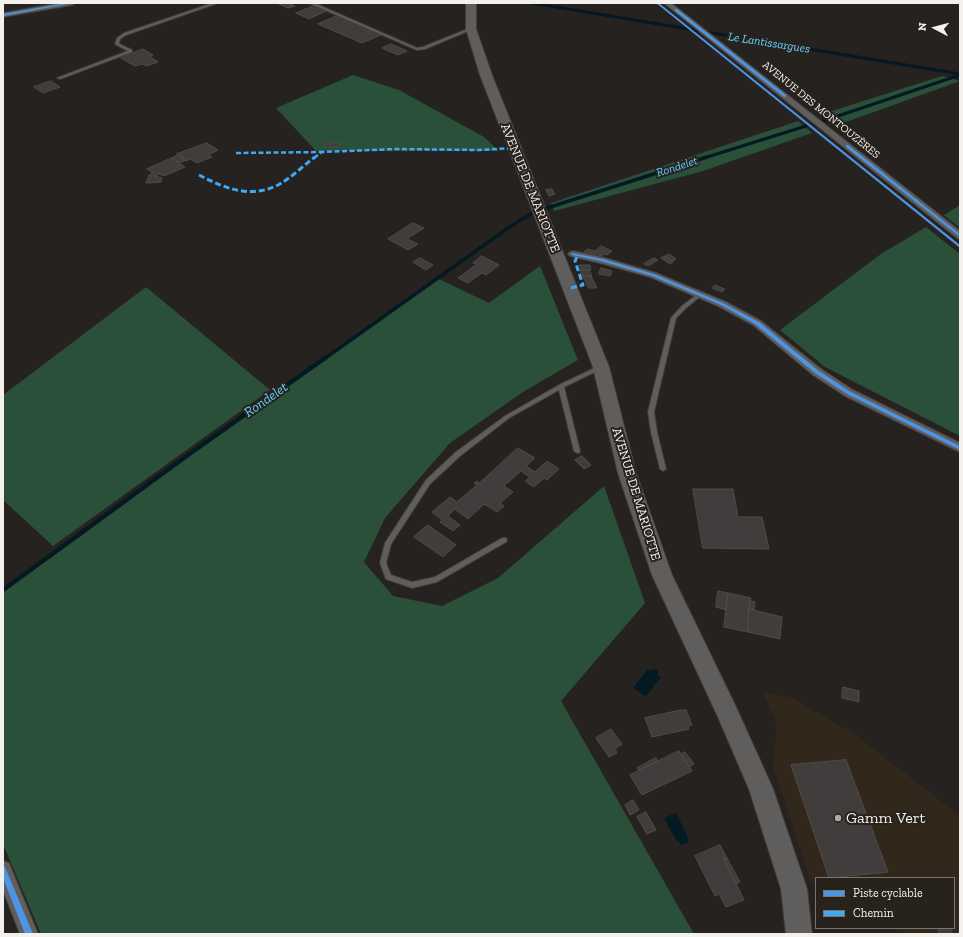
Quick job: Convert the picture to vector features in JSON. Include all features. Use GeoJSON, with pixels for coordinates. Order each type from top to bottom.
{"type":"FeatureCollection","features":[{"type":"Feature","properties":{"kind":"main road","name":"AVENUE DE MARIOTTE"},"geometry":{"type":"LineString","coordinates":[[471,3],[471,29],[486,75],[601,366],[627,473],[662,575],[734,728],[761,789],[777,832],[794,889],[799,934]]}},
{"type":"Feature","properties":{"kind":"street"},"geometry":{"type":"LineString","coordinates":[[3,15],[72,3]]}},
{"type":"Feature","properties":{"kind":"street","name":"AVENUE DES MONTOUZÈRES"},"geometry":{"type":"LineString","coordinates":[[667,3],[712,37],[960,236]]}},
{"type":"Feature","properties":{"kind":"street"},"geometry":{"type":"LineString","coordinates":[[573,254],[602,260],[653,276],[722,304],[756,324],[817,372],[849,393],[960,448]]}},
{"type":"Feature","properties":{"kind":"street"},"geometry":{"type":"LineString","coordinates":[[3,869],[29,934]]}},
{"type":"Feature","properties":{"kind":"lane"},"geometry":{"type":"LineString","coordinates":[[59,78],[131,51],[117,44],[118,39],[125,34],[216,3]]}},
{"type":"Feature","properties":{"kind":"lane"},"geometry":{"type":"LineString","coordinates":[[311,3],[417,49],[424,48],[471,29]]}},
{"type":"Feature","properties":{"kind":"lane"},"geometry":{"type":"LineString","coordinates":[[663,469],[651,412],[674,318],[684,307],[700,294]]}},
{"type":"Feature","properties":{"kind":"lane"},"geometry":{"type":"LineString","coordinates":[[504,540],[437,579],[412,585],[388,577],[383,562],[388,543],[428,482],[458,454],[507,417],[561,386],[601,366]]}},
{"type":"Feature","properties":{"kind":"lane"},"geometry":{"type":"LineString","coordinates":[[561,386],[577,451]]}},
{"type":"Feature","properties":{"kind":"shaded area"},"geometry":{"type":"Polygon","coordinates":[[[763,693],[790,697],[853,733],[960,816],[960,934],[914,934],[891,929],[955,929],[955,877],[815,877],[815,884],[811,882],[773,766],[777,724],[763,693]]]}},
{"type":"Feature","properties":{"kind":"green space"},"geometry":{"type":"Polygon","coordinates":[[[353,75],[399,90],[484,137],[499,151],[316,151],[276,108],[353,75]]]}},
{"type":"Feature","properties":{"kind":"green space"},"geometry":{"type":"Polygon","coordinates":[[[942,76],[960,81],[835,126],[823,114],[942,76]]]}},
{"type":"Feature","properties":{"kind":"green space"},"geometry":{"type":"Polygon","coordinates":[[[798,121],[812,133],[703,171],[554,211],[551,203],[798,121]]]}},
{"type":"Feature","properties":{"kind":"green space"},"geometry":{"type":"Polygon","coordinates":[[[960,205],[960,228],[944,215],[960,205]]]}},
{"type":"Feature","properties":{"kind":"green space"},"geometry":{"type":"Polygon","coordinates":[[[926,227],[960,254],[960,436],[825,367],[780,330],[881,254],[926,227]]]}},
{"type":"Feature","properties":{"kind":"green space"},"geometry":{"type":"Polygon","coordinates":[[[540,266],[578,360],[523,392],[450,443],[385,518],[364,562],[393,596],[442,606],[498,578],[604,486],[645,603],[561,701],[694,934],[41,934],[3,844],[3,592],[274,394],[439,279],[489,303],[540,266]]]}},
{"type":"Feature","properties":{"kind":"green space"},"geometry":{"type":"Polygon","coordinates":[[[146,287],[270,390],[53,546],[3,500],[3,395],[146,287]]]}},
{"type":"Feature","properties":{"kind":"water"},"geometry":{"type":"Polygon","coordinates":[[[648,669],[650,671],[653,669],[658,670],[658,675],[661,677],[646,696],[633,688],[648,669]]]}},
{"type":"Feature","properties":{"kind":"water"},"geometry":{"type":"Polygon","coordinates":[[[676,813],[689,842],[681,845],[678,841],[677,842],[664,818],[676,813]]]}},
{"type":"Feature","properties":{"kind":"building"},"geometry":{"type":"Polygon","coordinates":[[[289,3],[295,6],[288,8],[279,4],[289,3]]]}},
{"type":"Feature","properties":{"kind":"building"},"geometry":{"type":"Polygon","coordinates":[[[314,6],[326,11],[309,19],[296,13],[314,6]]]}},
{"type":"Feature","properties":{"kind":"building"},"geometry":{"type":"Polygon","coordinates":[[[337,16],[381,35],[362,43],[318,24],[337,16]]]}},
{"type":"Feature","properties":{"kind":"building"},"geometry":{"type":"Polygon","coordinates":[[[391,44],[407,51],[398,55],[382,48],[391,44]]]}},
{"type":"Feature","properties":{"kind":"building"},"geometry":{"type":"Polygon","coordinates":[[[143,49],[153,55],[149,56],[158,62],[147,66],[142,64],[135,66],[121,58],[143,49]]]}},
{"type":"Feature","properties":{"kind":"building"},"geometry":{"type":"Polygon","coordinates":[[[51,81],[60,87],[43,93],[34,87],[51,81]]]}},
{"type":"Feature","properties":{"kind":"building"},"geometry":{"type":"Polygon","coordinates":[[[207,143],[218,150],[208,155],[212,157],[197,163],[190,159],[186,161],[177,154],[207,143]]]}},
{"type":"Feature","properties":{"kind":"building"},"geometry":{"type":"Polygon","coordinates":[[[326,143],[341,143],[339,147],[325,147],[326,143]]]}},
{"type":"Feature","properties":{"kind":"building"},"geometry":{"type":"Polygon","coordinates":[[[179,155],[186,160],[179,163],[172,158],[179,155]]]}},
{"type":"Feature","properties":{"kind":"building"},"geometry":{"type":"Polygon","coordinates":[[[172,158],[185,167],[164,176],[160,174],[155,176],[162,178],[161,182],[146,183],[149,175],[153,173],[147,169],[172,158]]]}},
{"type":"Feature","properties":{"kind":"building"},"geometry":{"type":"Polygon","coordinates":[[[552,189],[555,194],[549,196],[546,190],[552,189]]]}},
{"type":"Feature","properties":{"kind":"building"},"geometry":{"type":"Polygon","coordinates":[[[413,223],[424,228],[407,239],[418,244],[408,250],[388,239],[413,223]]]}},
{"type":"Feature","properties":{"kind":"building"},"geometry":{"type":"Polygon","coordinates":[[[601,246],[612,251],[607,255],[604,254],[602,256],[584,252],[587,249],[595,251],[601,246]]]}},
{"type":"Feature","properties":{"kind":"building"},"geometry":{"type":"Polygon","coordinates":[[[669,254],[676,259],[672,261],[664,257],[669,254]]]}},
{"type":"Feature","properties":{"kind":"building"},"geometry":{"type":"Polygon","coordinates":[[[482,256],[499,265],[486,275],[482,273],[468,283],[458,278],[477,264],[473,263],[482,256]]]}},
{"type":"Feature","properties":{"kind":"building"},"geometry":{"type":"Polygon","coordinates":[[[664,256],[673,262],[670,264],[661,258],[664,256]]]}},
{"type":"Feature","properties":{"kind":"building"},"geometry":{"type":"Polygon","coordinates":[[[420,258],[433,265],[426,270],[413,262],[420,258]]]}},
{"type":"Feature","properties":{"kind":"building"},"geometry":{"type":"Polygon","coordinates":[[[654,258],[658,260],[648,266],[644,264],[654,258]]]}},
{"type":"Feature","properties":{"kind":"building"},"geometry":{"type":"Polygon","coordinates":[[[579,265],[590,265],[591,270],[581,269],[579,265]]]}},
{"type":"Feature","properties":{"kind":"building"},"geometry":{"type":"Polygon","coordinates":[[[601,268],[612,271],[610,276],[599,274],[601,268]]]}},
{"type":"Feature","properties":{"kind":"building"},"geometry":{"type":"Polygon","coordinates":[[[580,270],[589,270],[592,276],[583,276],[580,270]]]}},
{"type":"Feature","properties":{"kind":"building"},"geometry":{"type":"Polygon","coordinates":[[[583,276],[591,276],[597,288],[589,288],[583,276]]]}},
{"type":"Feature","properties":{"kind":"building"},"geometry":{"type":"Polygon","coordinates":[[[715,285],[725,289],[722,292],[712,288],[715,285]]]}},
{"type":"Feature","properties":{"kind":"building"},"geometry":{"type":"Polygon","coordinates":[[[518,448],[535,458],[526,466],[535,472],[547,461],[559,469],[547,480],[544,478],[534,487],[525,481],[530,477],[521,471],[504,486],[513,492],[500,503],[504,506],[497,512],[484,504],[468,519],[455,509],[448,516],[460,525],[453,531],[440,522],[442,520],[432,512],[450,497],[457,502],[477,485],[474,483],[477,481],[479,483],[518,448]]]}},
{"type":"Feature","properties":{"kind":"building"},"geometry":{"type":"Polygon","coordinates":[[[582,456],[591,465],[584,469],[575,460],[582,456]]]}},
{"type":"Feature","properties":{"kind":"building"},"geometry":{"type":"Polygon","coordinates":[[[693,489],[733,489],[738,517],[762,517],[769,549],[703,548],[693,489]]]}},
{"type":"Feature","properties":{"kind":"building"},"geometry":{"type":"Polygon","coordinates":[[[428,525],[456,545],[443,557],[414,537],[428,525]]]}},
{"type":"Feature","properties":{"kind":"building"},"geometry":{"type":"Polygon","coordinates":[[[718,591],[728,593],[726,610],[716,607],[718,591]]]}},
{"type":"Feature","properties":{"kind":"building"},"geometry":{"type":"Polygon","coordinates":[[[728,593],[751,598],[748,614],[748,632],[724,627],[728,593]]]}},
{"type":"Feature","properties":{"kind":"building"},"geometry":{"type":"Polygon","coordinates":[[[750,601],[755,602],[754,610],[749,609],[750,601]]]}},
{"type":"Feature","properties":{"kind":"building"},"geometry":{"type":"Polygon","coordinates":[[[749,609],[782,617],[780,639],[748,632],[749,609]]]}},
{"type":"Feature","properties":{"kind":"building"},"geometry":{"type":"Polygon","coordinates":[[[843,687],[859,691],[859,702],[842,698],[843,687]]]}},
{"type":"Feature","properties":{"kind":"building"},"geometry":{"type":"Polygon","coordinates":[[[686,710],[692,725],[688,726],[689,729],[652,737],[645,718],[686,710]]]}},
{"type":"Feature","properties":{"kind":"building"},"geometry":{"type":"Polygon","coordinates":[[[611,729],[622,744],[615,749],[617,753],[609,757],[596,738],[611,729]]]}},
{"type":"Feature","properties":{"kind":"building"},"geometry":{"type":"Polygon","coordinates":[[[679,751],[692,771],[642,795],[630,775],[679,751]]]}},
{"type":"Feature","properties":{"kind":"building"},"geometry":{"type":"Polygon","coordinates":[[[685,752],[694,764],[689,767],[681,754],[685,752]]]}},
{"type":"Feature","properties":{"kind":"building"},"geometry":{"type":"Polygon","coordinates":[[[656,758],[658,762],[639,770],[637,768],[656,758]]]}},
{"type":"Feature","properties":{"kind":"building","name":"Gamm Vert"},"geometry":{"type":"Polygon","coordinates":[[[846,760],[888,872],[829,877],[791,765],[846,760]]]}},
{"type":"Feature","properties":{"kind":"building"},"geometry":{"type":"Polygon","coordinates":[[[633,800],[639,810],[630,815],[625,805],[633,800]]]}},
{"type":"Feature","properties":{"kind":"building"},"geometry":{"type":"Polygon","coordinates":[[[646,812],[656,830],[647,834],[637,817],[646,812]]]}},
{"type":"Feature","properties":{"kind":"building"},"geometry":{"type":"Polygon","coordinates":[[[720,845],[727,858],[724,859],[744,900],[726,907],[719,894],[715,896],[695,856],[720,845]]]}},
{"type":"Feature","properties":{"kind":"building"},"geometry":{"type":"Polygon","coordinates":[[[727,858],[740,882],[736,884],[724,859],[727,858]]]}},
{"type":"Feature","properties":{"kind":"building"},"geometry":{"type":"Polygon","coordinates":[[[938,929],[950,929],[952,934],[940,934],[938,929]]]}},
{"type":"Feature","properties":{"kind":"waterway","name":"Le Lantissargues"},"geometry":{"type":"LineString","coordinates":[[532,3],[960,74]]}},
{"type":"Feature","properties":{"kind":"waterway","name":"Rondelet"},"geometry":{"type":"LineString","coordinates":[[823,121],[960,75]]}},
{"type":"Feature","properties":{"kind":"waterway","name":"Rondelet"},"geometry":{"type":"LineString","coordinates":[[704,158],[806,126]]}},
{"type":"Feature","properties":{"kind":"waterway","name":"Rondelet"},"geometry":{"type":"LineString","coordinates":[[547,208],[707,157]]}},
{"type":"Feature","properties":{"kind":"waterway","name":"Rondelet"},"geometry":{"type":"LineString","coordinates":[[324,359],[511,226],[531,214]]}},
{"type":"Feature","properties":{"kind":"waterway","name":"Rondelet"},"geometry":{"type":"LineString","coordinates":[[3,590],[188,455],[325,358]]}},
{"type":"Feature","properties":{"kind":"marked path"},"geometry":{"type":"LineString","coordinates":[[199,175],[231,190],[265,190],[279,184],[322,152],[396,149],[479,150],[514,148]]}},
{"type":"Feature","properties":{"kind":"marked path"},"geometry":{"type":"LineString","coordinates":[[236,153],[322,152]]}},
{"type":"Feature","properties":{"kind":"marked path"},"geometry":{"type":"LineString","coordinates":[[571,288],[583,285],[575,261],[578,255]]}},
{"type":"Feature","properties":{"kind":"cycle path"},"geometry":{"type":"LineString","coordinates":[[3,15],[72,3]]}},
{"type":"Feature","properties":{"kind":"cycle path"},"geometry":{"type":"LineString","coordinates":[[657,3],[960,247]]}},
{"type":"Feature","properties":{"kind":"cycle path"},"geometry":{"type":"LineString","coordinates":[[676,10],[785,96]]}},
{"type":"Feature","properties":{"kind":"cycle path"},"geometry":{"type":"LineString","coordinates":[[847,146],[960,236]]}},
{"type":"Feature","properties":{"kind":"cycle path"},"geometry":{"type":"LineString","coordinates":[[573,254],[602,260],[653,275],[722,304],[757,323],[817,372],[849,393],[960,448]]}},
{"type":"Feature","properties":{"kind":"cycle path"},"geometry":{"type":"LineString","coordinates":[[3,869],[29,934]]}},
{"type":"Feature","properties":{"kind":"place","name":"Gamm Vert"},"geometry":{"type":"Point","coordinates":[838,818]}}]}
